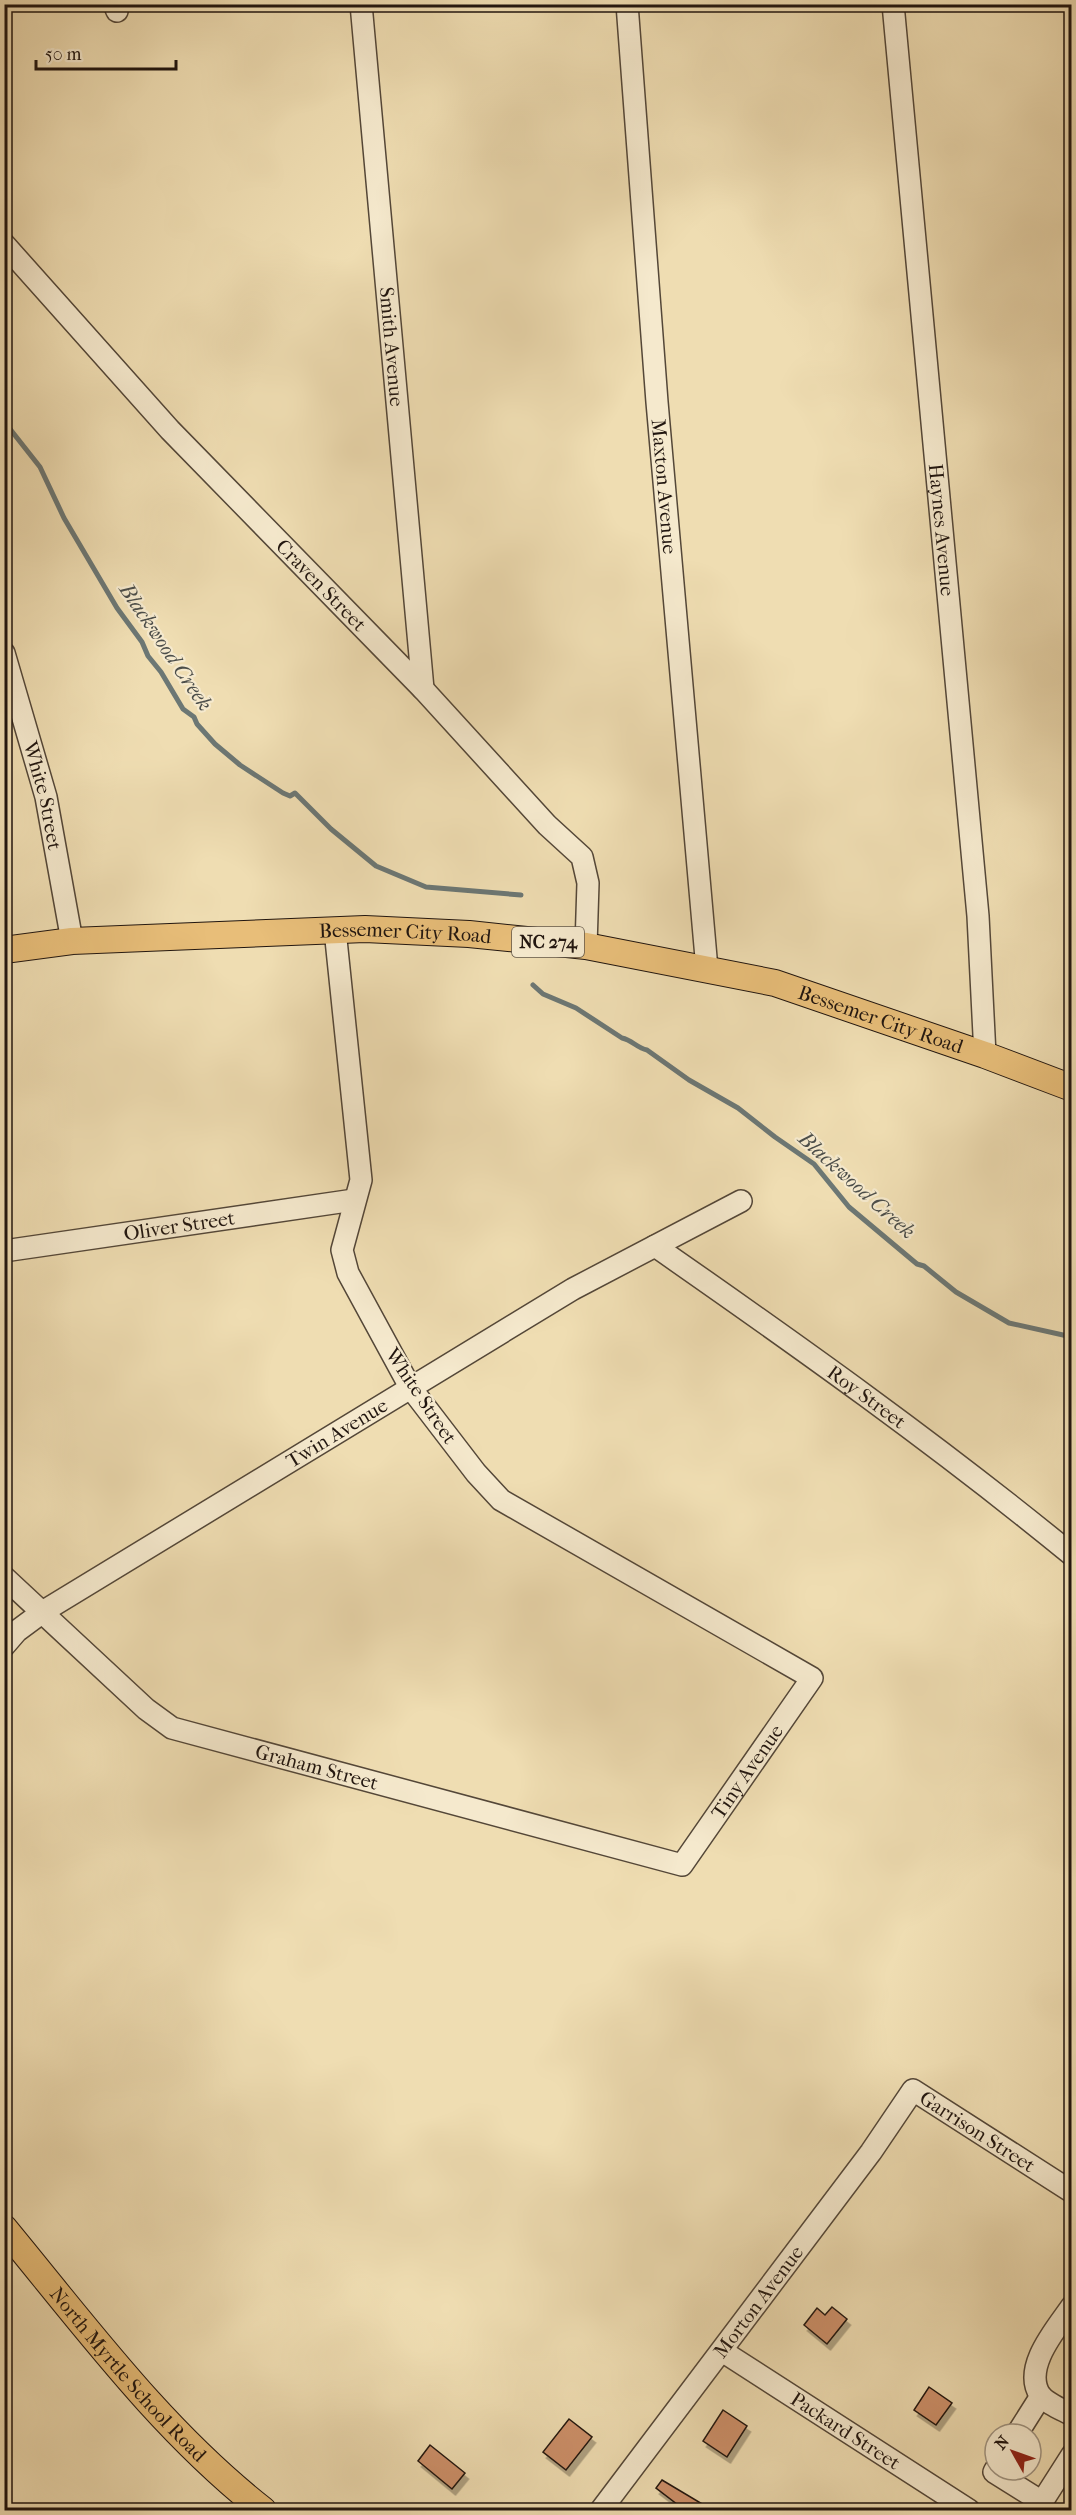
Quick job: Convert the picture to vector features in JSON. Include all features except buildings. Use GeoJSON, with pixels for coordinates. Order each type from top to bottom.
{"type":"FeatureCollection","features":[{"type":"Feature","properties":{"kind":"main road","name":"Bessemer City Road"},"geometry":{"type":"LineString","coordinates":[[4,950],[72,941],[335,930],[407,930],[586,946],[775,983],[985,1055],[1071,1088]]}},
{"type":"Feature","properties":{"kind":"main road","name":"North Myrtle School Road"},"geometry":{"type":"LineString","coordinates":[[4,2228],[113,2361],[156,2409],[204,2459],[263,2511]]}},
{"type":"Feature","properties":{"kind":"street","name":"Smith Avenue"},"geometry":{"type":"LineString","coordinates":[[361,4],[423,689]]}},
{"type":"Feature","properties":{"kind":"street","name":"Maxton Avenue"},"geometry":{"type":"LineString","coordinates":[[627,4],[658,414],[707,969]]}},
{"type":"Feature","properties":{"kind":"street","name":"Haynes Avenue"},"geometry":{"type":"LineString","coordinates":[[893,4],[978,916],[985,1055]]}},
{"type":"Feature","properties":{"kind":"street","name":"Craven Street"},"geometry":{"type":"LineString","coordinates":[[4,244],[170,430],[423,689],[547,825],[582,857],[588,883],[586,946]]}},
{"type":"Feature","properties":{"kind":"street","name":"White Street"},"geometry":{"type":"LineString","coordinates":[[4,653],[46,797],[72,941]]}},
{"type":"Feature","properties":{"kind":"street","name":"White Street"},"geometry":{"type":"LineString","coordinates":[[335,930],[361,1180],[342,1250],[348,1273],[410,1387],[476,1473],[501,1500],[812,1678]]}},
{"type":"Feature","properties":{"kind":"street","name":"Oliver Street"},"geometry":{"type":"LineString","coordinates":[[4,1251],[354,1200]]}},
{"type":"Feature","properties":{"kind":"street","name":"Twin Avenue"},"geometry":{"type":"LineString","coordinates":[[4,1646],[17,1630],[44,1611],[410,1387],[573,1289],[741,1201]]}},
{"type":"Feature","properties":{"kind":"street","name":"Roy Street"},"geometry":{"type":"LineString","coordinates":[[655,1246],[776,1330],[989,1487],[1071,1555]]}},
{"type":"Feature","properties":{"kind":"street","name":"Graham Street"},"geometry":{"type":"LineString","coordinates":[[4,1577],[44,1611],[146,1709],[172,1728],[682,1865]]}},
{"type":"Feature","properties":{"kind":"street","name":"Tiny Avenue"},"geometry":{"type":"LineString","coordinates":[[682,1865],[812,1678]]}},
{"type":"Feature","properties":{"kind":"street","name":"Garrison Street"},"geometry":{"type":"LineString","coordinates":[[913,2090],[1071,2192]]}},
{"type":"Feature","properties":{"kind":"street","name":"Morton Avenue"},"geometry":{"type":"LineString","coordinates":[[601,2511],[870,2152],[913,2090]]}},
{"type":"Feature","properties":{"kind":"street"},"geometry":{"type":"LineString","coordinates":[[1071,2306],[1040,2355],[1035,2370],[1036,2385],[1041,2396],[1071,2415]]}},
{"type":"Feature","properties":{"kind":"street","name":"Packard Street"},"geometry":{"type":"LineString","coordinates":[[722,2351],[969,2511]]}},
{"type":"Feature","properties":{"kind":"street"},"geometry":{"type":"LineString","coordinates":[[1025,2422],[1041,2396]]}},
{"type":"Feature","properties":{"kind":"street"},"geometry":{"type":"LineString","coordinates":[[1010,2482],[1042,2502],[1071,2455]]}},
{"type":"Feature","properties":{"kind":"waterway","name":"Blackwood Creek"},"geometry":{"type":"LineString","coordinates":[[4,417],[10,429],[40,467],[64,518],[117,608],[142,642],[148,656],[161,672],[183,709],[194,717],[197,724],[215,744],[240,765],[283,793],[290,796],[295,793],[331,829],[376,866],[426,887],[521,895]]}},
{"type":"Feature","properties":{"kind":"waterway","name":"Blackwood Creek"},"geometry":{"type":"LineString","coordinates":[[533,985],[543,994],[576,1008],[622,1038],[647,1050],[689,1080],[738,1108],[814,1164],[849,1207],[917,1264],[924,1266],[956,1292],[1009,1323],[1072,1337]]}}]}
